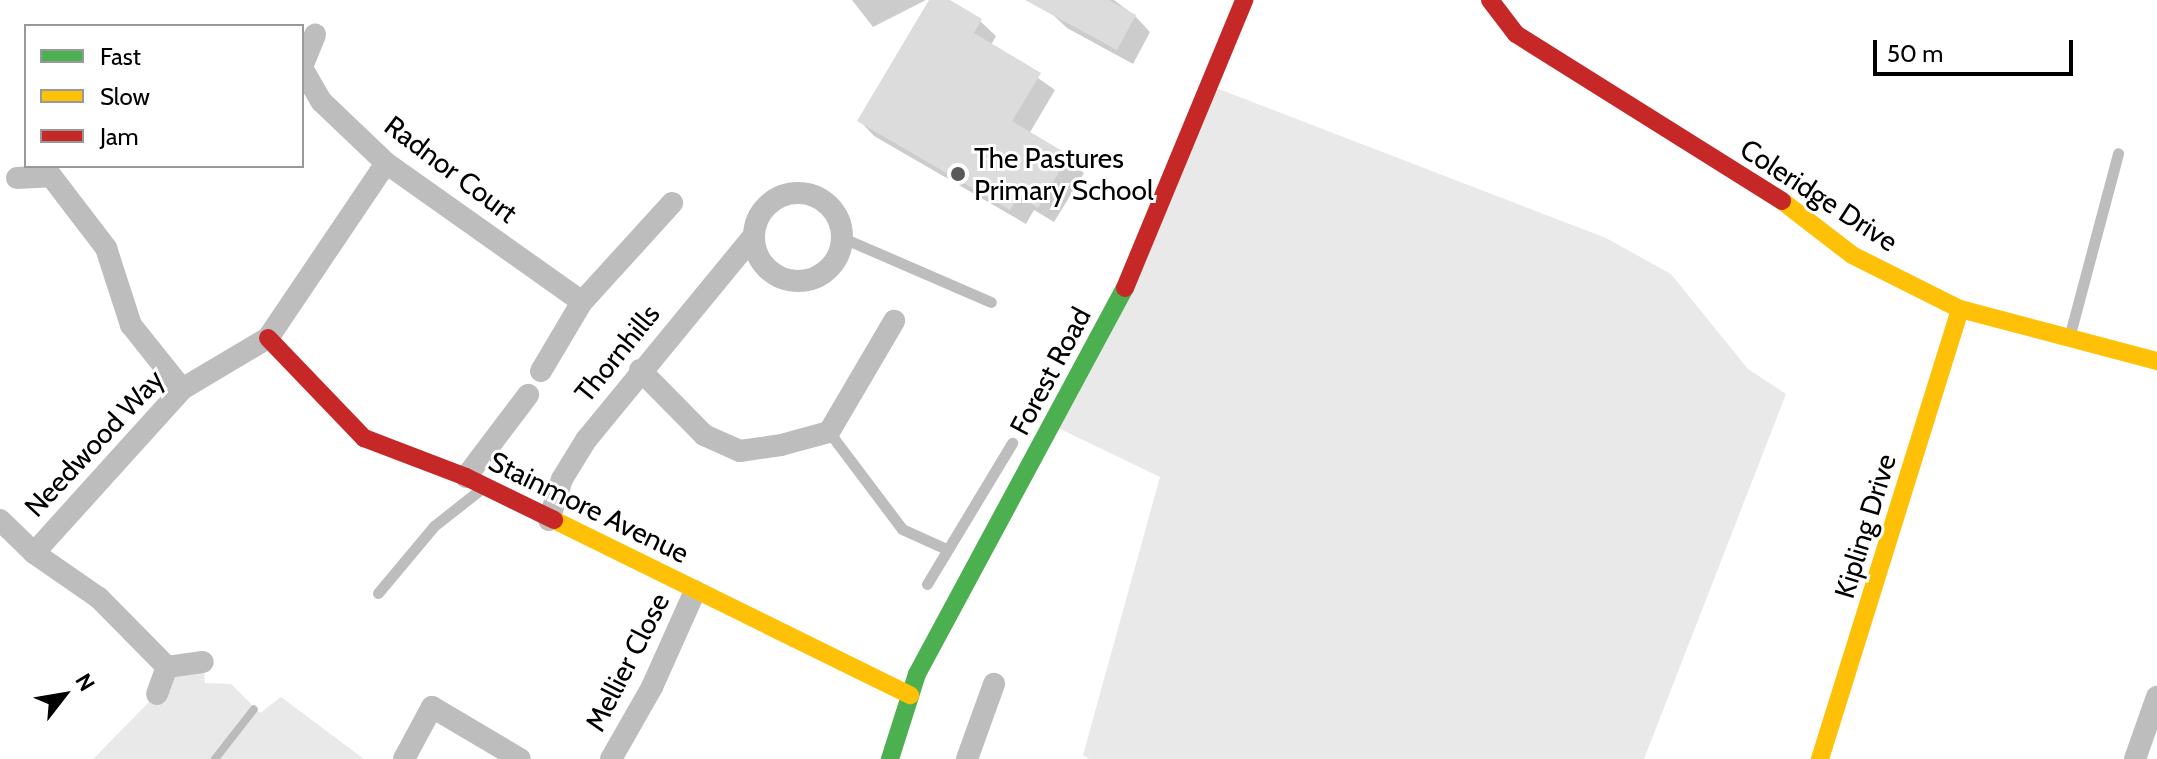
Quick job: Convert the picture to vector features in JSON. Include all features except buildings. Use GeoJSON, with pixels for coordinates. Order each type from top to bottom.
{"type":"FeatureCollection","features":[{"type":"Feature","properties":{"kind":"street","name":"Forest Road"},"geometry":{"type":"LineString","coordinates":[[890,759],[910,695],[960,591],[1123,293],[1198,121],[1244,0]]}},
{"type":"Feature","properties":{"kind":"street","name":"Coleridge Drive"},"geometry":{"type":"LineString","coordinates":[[1490,0],[1516,34],[1804,215],[1852,255],[1960,309],[2157,361]]}},
{"type":"Feature","properties":{"kind":"street"},"geometry":{"type":"LineString","coordinates":[[304,62],[315,34]]}},
{"type":"Feature","properties":{"kind":"street","name":"Radnor Court"},"geometry":{"type":"LineString","coordinates":[[304,70],[322,102],[386,163],[582,302]]}},
{"type":"Feature","properties":{"kind":"street","name":"Needwood Way"},"geometry":{"type":"LineString","coordinates":[[34,553],[182,389],[268,338],[386,163]]}},
{"type":"Feature","properties":{"kind":"street"},"geometry":{"type":"LineString","coordinates":[[17,178],[54,171],[106,248],[131,325],[182,389]]}},
{"type":"Feature","properties":{"kind":"street","name":"Thornhills"},"geometry":{"type":"LineString","coordinates":[[549,520],[562,479],[586,440],[640,370],[753,237],[767,205],[799,192],[830,206],[843,238]]}},
{"type":"Feature","properties":{"kind":"street"},"geometry":{"type":"LineString","coordinates":[[541,371],[582,302],[672,203]]}},
{"type":"Feature","properties":{"kind":"street"},"geometry":{"type":"LineString","coordinates":[[753,237],[766,269],[798,283],[830,270],[843,238]]}},
{"type":"Feature","properties":{"kind":"street","name":"Kipling Drive"},"geometry":{"type":"LineString","coordinates":[[1820,759],[1960,309]]}},
{"type":"Feature","properties":{"kind":"street"},"geometry":{"type":"LineString","coordinates":[[640,370],[704,435],[740,451],[829,432],[894,321]]}},
{"type":"Feature","properties":{"kind":"street","name":"Stainmore Avenue"},"geometry":{"type":"LineString","coordinates":[[268,338],[364,438],[475,482],[910,695]]}},
{"type":"Feature","properties":{"kind":"street"},"geometry":{"type":"LineString","coordinates":[[475,482],[528,395]]}},
{"type":"Feature","properties":{"kind":"street"},"geometry":{"type":"LineString","coordinates":[[0,520],[34,553],[99,598],[167,667]]}},
{"type":"Feature","properties":{"kind":"street","name":"Mellier Close"},"geometry":{"type":"LineString","coordinates":[[611,759],[652,687],[695,591]]}},
{"type":"Feature","properties":{"kind":"street"},"geometry":{"type":"LineString","coordinates":[[167,667],[203,662]]}},
{"type":"Feature","properties":{"kind":"street"},"geometry":{"type":"LineString","coordinates":[[157,694],[167,667]]}},
{"type":"Feature","properties":{"kind":"street"},"geometry":{"type":"LineString","coordinates":[[967,759],[994,684]]}},
{"type":"Feature","properties":{"kind":"street"},"geometry":{"type":"LineString","coordinates":[[2135,759],[2157,697]]}},
{"type":"Feature","properties":{"kind":"street"},"geometry":{"type":"LineString","coordinates":[[404,759],[432,707],[520,759]]}},
{"type":"Feature","properties":{"kind":"lane"},"geometry":{"type":"LineString","coordinates":[[2069,339],[2118,153]]}},
{"type":"Feature","properties":{"kind":"lane"},"geometry":{"type":"LineString","coordinates":[[843,238],[991,302]]}},
{"type":"Feature","properties":{"kind":"lane"},"geometry":{"type":"LineString","coordinates":[[829,432],[902,529],[946,549]]}},
{"type":"Feature","properties":{"kind":"lane"},"geometry":{"type":"LineString","coordinates":[[927,584],[1012,443]]}},
{"type":"Feature","properties":{"kind":"lane"},"geometry":{"type":"LineString","coordinates":[[378,593],[475,482]]}},
{"type":"Feature","properties":{"kind":"shaded area"},"geometry":{"type":"Polygon","coordinates":[[[1211,86],[1606,238],[1671,274],[1748,369],[1786,394],[1644,759],[1089,759],[1083,755],[1160,477],[1054,426],[1211,86]]]}},
{"type":"Feature","properties":{"kind":"shaded area"},"geometry":{"type":"Polygon","coordinates":[[[203,662],[205,683],[231,684],[260,713],[281,697],[364,759],[93,759],[157,694],[167,667],[203,662]]]}},
{"type":"Feature","properties":{"kind":"waterway"},"geometry":{"type":"LineString","coordinates":[[215,759],[254,709]]}},
{"type":"Feature","properties":{"kind":"traffic: fast"},"geometry":{"type":"LineString","coordinates":[[890,759],[917,674],[1125,288]]}},
{"type":"Feature","properties":{"kind":"traffic: slow"},"geometry":{"type":"LineString","coordinates":[[1782,201],[1852,255],[1960,309],[2157,361]]}},
{"type":"Feature","properties":{"kind":"traffic: slow"},"geometry":{"type":"LineString","coordinates":[[1820,759],[1960,309]]}},
{"type":"Feature","properties":{"kind":"traffic: slow"},"geometry":{"type":"LineString","coordinates":[[554,520],[910,695]]}},
{"type":"Feature","properties":{"kind":"traffic: jam"},"geometry":{"type":"LineString","coordinates":[[1125,288],[1244,0]]}},
{"type":"Feature","properties":{"kind":"traffic: jam"},"geometry":{"type":"LineString","coordinates":[[1490,0],[1516,34],[1782,201]]}},
{"type":"Feature","properties":{"kind":"traffic: jam"},"geometry":{"type":"LineString","coordinates":[[268,338],[364,438],[466,477],[554,520]]}},
{"type":"Feature","properties":{"kind":"place","name":"The Pastures Primary School"},"geometry":{"type":"Point","coordinates":[958,174]}}]}
